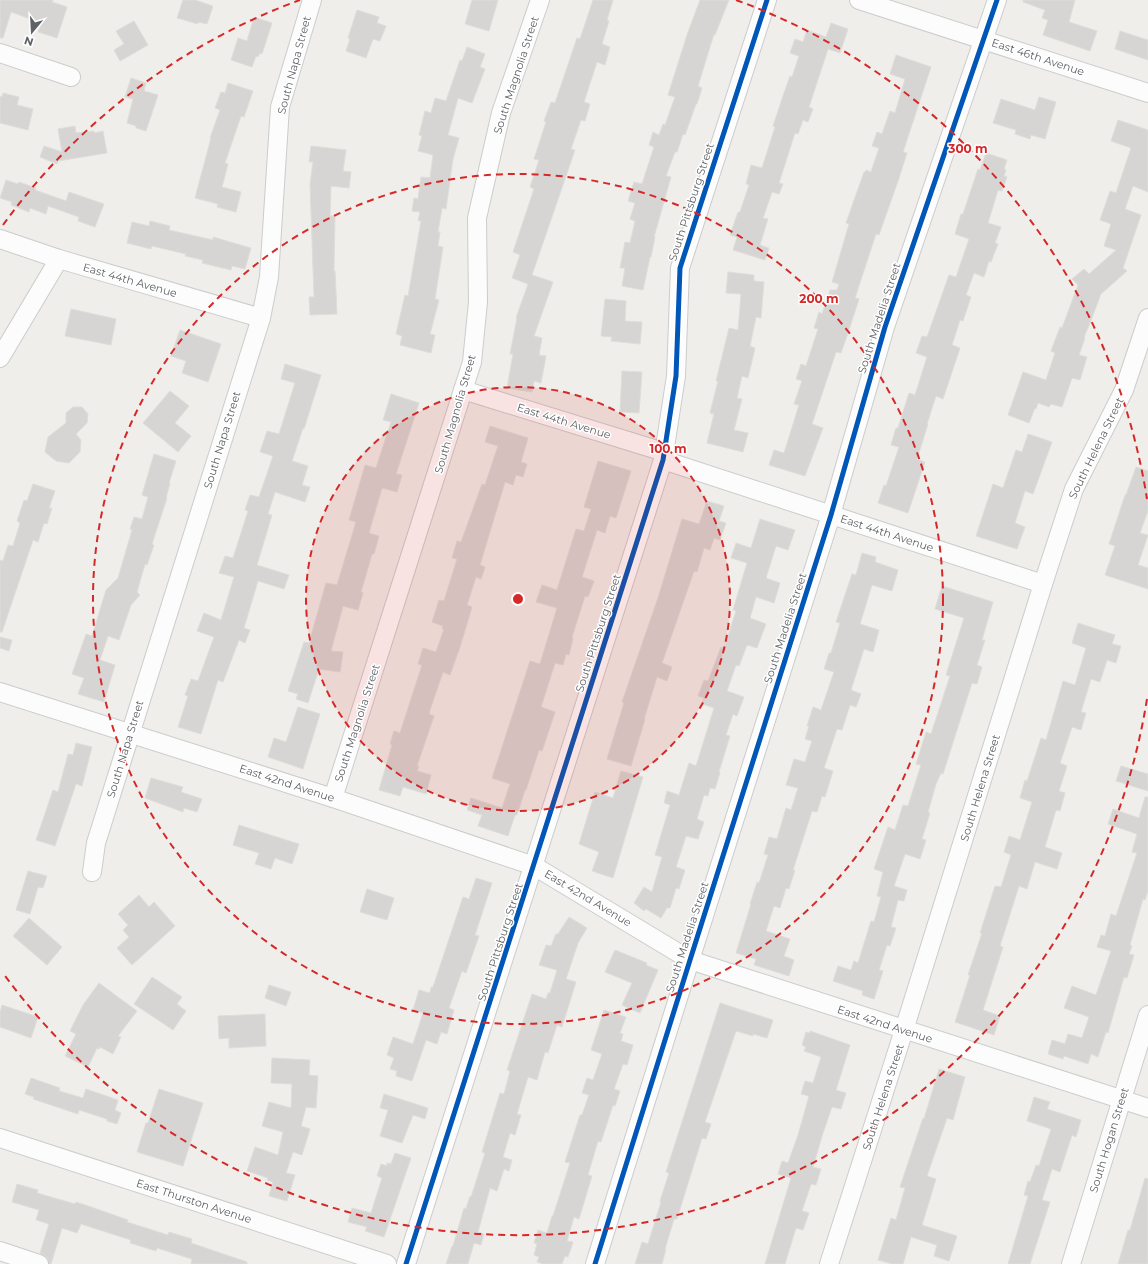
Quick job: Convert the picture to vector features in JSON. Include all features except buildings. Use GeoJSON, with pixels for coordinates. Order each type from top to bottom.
{"type":"FeatureCollection","features":[{"type":"Feature","properties":{"kind":"street","name":"South Napa Street"},"geometry":{"type":"LineString","coordinates":[[92,872],[96,843],[260,318],[269,277],[280,107],[310,0]]}},
{"type":"Feature","properties":{"kind":"street","name":"South Magnolia Street"},"geometry":{"type":"LineString","coordinates":[[333,798],[472,362],[478,302],[477,218],[501,113],[540,0]]}},
{"type":"Feature","properties":{"kind":"street","name":"South Pittsburg Street"},"geometry":{"type":"LineString","coordinates":[[406,1264],[664,456],[676,376],[680,268],[767,0]]}},
{"type":"Feature","properties":{"kind":"street","name":"East 46th Avenue"},"geometry":{"type":"LineString","coordinates":[[859,0],[1148,93]]}},
{"type":"Feature","properties":{"kind":"street","name":"South Madelia Street"},"geometry":{"type":"LineString","coordinates":[[595,1264],[831,515],[885,327],[997,0]]}},
{"type":"Feature","properties":{"kind":"street"},"geometry":{"type":"LineString","coordinates":[[0,53],[71,76]]}},
{"type":"Feature","properties":{"kind":"street","name":"East 44th Avenue"},"geometry":{"type":"LineString","coordinates":[[0,239],[59,259],[260,318]]}},
{"type":"Feature","properties":{"kind":"street"},"geometry":{"type":"LineString","coordinates":[[0,358],[59,259]]}},
{"type":"Feature","properties":{"kind":"street","name":"South Helena Street"},"geometry":{"type":"LineString","coordinates":[[829,1264],[1074,489],[1124,390],[1148,318]]}},
{"type":"Feature","properties":{"kind":"street","name":"East 44th Avenue"},"geometry":{"type":"LineString","coordinates":[[463,390],[664,456],[831,515],[1043,584]]}},
{"type":"Feature","properties":{"kind":"street","name":"East 42nd Avenue"},"geometry":{"type":"LineString","coordinates":[[0,692],[333,798],[534,866],[690,960],[1148,1108]]}},
{"type":"Feature","properties":{"kind":"street","name":"South Hogan Street"},"geometry":{"type":"LineString","coordinates":[[1071,1264],[1148,1015]]}},
{"type":"Feature","properties":{"kind":"street","name":"East Thurston Avenue"},"geometry":{"type":"LineString","coordinates":[[0,1139],[387,1264]]}},
{"type":"Feature","properties":{"kind":"street"},"geometry":{"type":"LineString","coordinates":[[0,1251],[39,1264]]}},
{"type":"Feature","properties":{"kind":"cycle path"},"geometry":{"type":"LineString","coordinates":[[406,1264],[663,460],[676,376],[680,268],[767,0]]}},
{"type":"Feature","properties":{"kind":"cycle path"},"geometry":{"type":"LineString","coordinates":[[595,1264],[831,515],[885,327],[997,0]]}}]}
